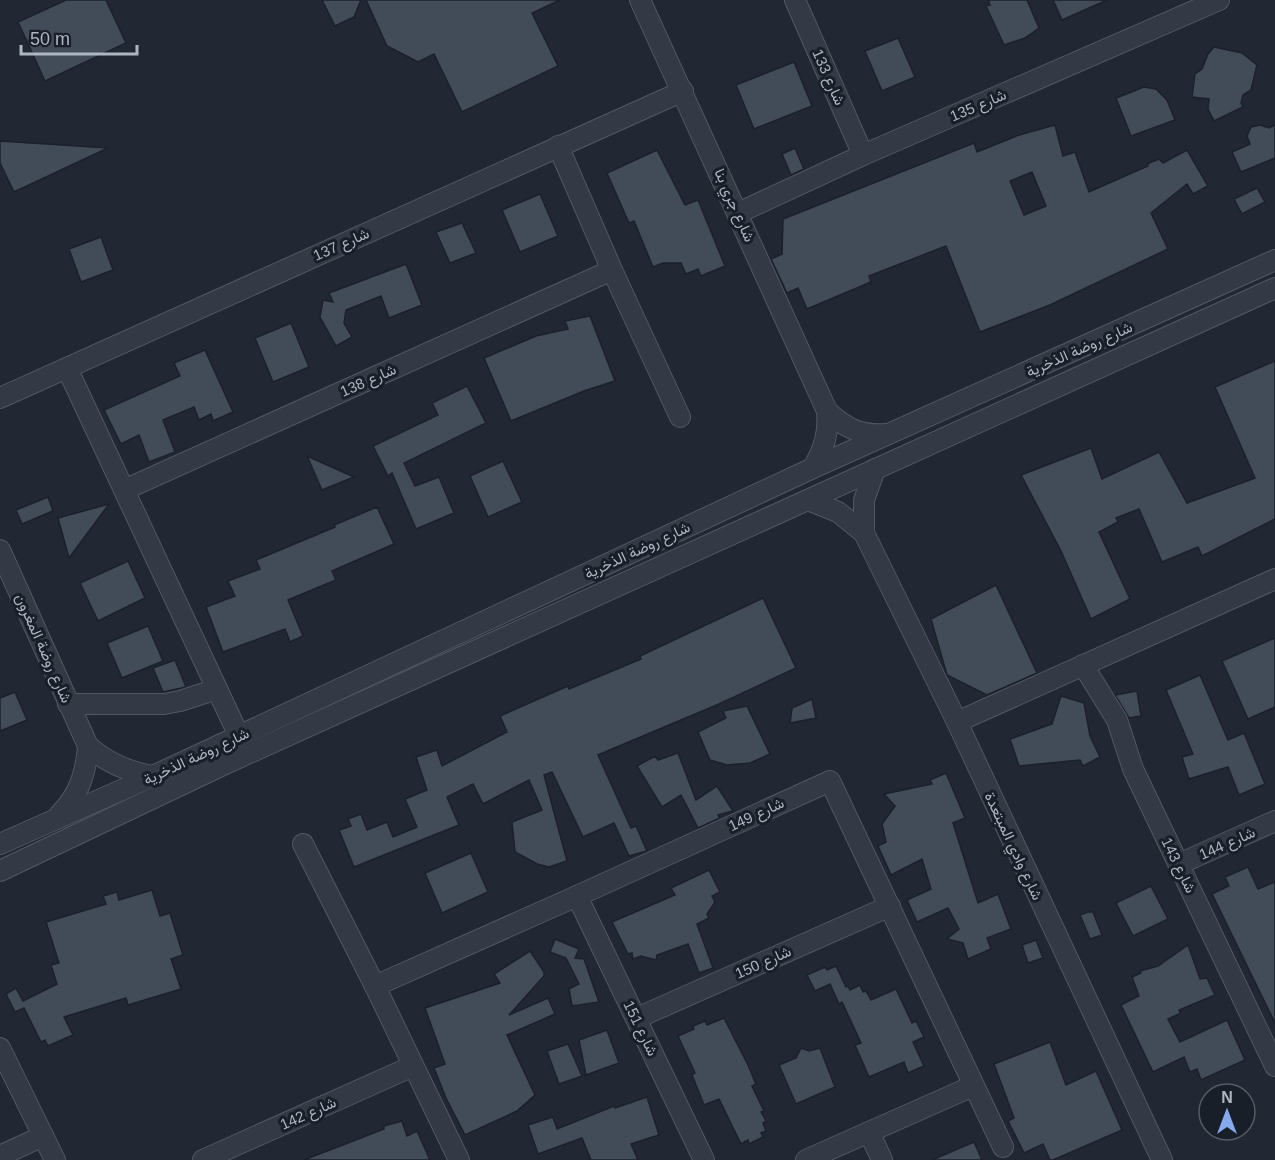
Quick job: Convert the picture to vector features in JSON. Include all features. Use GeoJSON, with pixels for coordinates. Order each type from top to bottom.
{"type":"FeatureCollection","features":[{"type":"Feature","properties":{"kind":"street","name":"شارع جري بنا"},"geometry":{"type":"LineString","coordinates":[[640,0],[827,411],[826,441],[813,468]]}},
{"type":"Feature","properties":{"kind":"street","name":"شارع 133"},"geometry":{"type":"LineString","coordinates":[[795,0],[863,155]]}},
{"type":"Feature","properties":{"kind":"street","name":"شارع 135"},"geometry":{"type":"LineString","coordinates":[[738,213],[863,155],[1219,0]]}},
{"type":"Feature","properties":{"kind":"street","name":"شارع 137"},"geometry":{"type":"LineString","coordinates":[[0,399],[683,91]]}},
{"type":"Feature","properties":{"kind":"street"},"geometry":{"type":"LineString","coordinates":[[558,146],[680,417]]}},
{"type":"Feature","properties":{"kind":"street","name":"شارع روضة الذخرية"},"geometry":{"type":"LineString","coordinates":[[0,844],[153,776],[813,468],[1275,260]]}},
{"type":"Feature","properties":{"kind":"street","name":"شارع 138"},"geometry":{"type":"LineString","coordinates":[[124,490],[612,270]]}},
{"type":"Feature","properties":{"kind":"street","name":"شارع روضة الذخرية"},"geometry":{"type":"LineString","coordinates":[[0,871],[223,765],[1275,288]]}},
{"type":"Feature","properties":{"kind":"street"},"geometry":{"type":"LineString","coordinates":[[67,368],[239,736]]}},
{"type":"Feature","properties":{"kind":"street","name":"شارع جري بنا"},"geometry":{"type":"LineString","coordinates":[[827,411],[840,423],[855,432],[873,435],[890,434]]}},
{"type":"Feature","properties":{"kind":"street","name":"شارع وادي المبتعدة"},"geometry":{"type":"LineString","coordinates":[[864,533],[864,500],[875,469]]}},
{"type":"Feature","properties":{"kind":"street","name":"شارع وادي المبتعدة"},"geometry":{"type":"LineString","coordinates":[[808,500],[838,512],[864,533],[957,722],[1158,1159]]}},
{"type":"Feature","properties":{"kind":"street","name":"شارع روضة المغرون"},"geometry":{"type":"LineString","coordinates":[[0,550],[88,746]]}},
{"type":"Feature","properties":{"kind":"street"},"geometry":{"type":"LineString","coordinates":[[957,722],[1275,579]]}},
{"type":"Feature","properties":{"kind":"street","name":"شارع 143"},"geometry":{"type":"LineString","coordinates":[[1083,665],[1117,720],[1133,770],[1275,1065]]}},
{"type":"Feature","properties":{"kind":"street"},"geometry":{"type":"LineString","coordinates":[[69,704],[164,704],[217,689]]}},
{"type":"Feature","properties":{"kind":"street"},"geometry":{"type":"LineString","coordinates":[[88,746],[99,756],[125,770],[153,776]]}},
{"type":"Feature","properties":{"kind":"street"},"geometry":{"type":"LineString","coordinates":[[57,818],[68,806],[80,785],[87,762],[88,746]]}},
{"type":"Feature","properties":{"kind":"street","name":"شارع 149"},"geometry":{"type":"LineString","coordinates":[[375,986],[830,781],[1003,1147]]}},
{"type":"Feature","properties":{"kind":"street","name":"شارع 144"},"geometry":{"type":"LineString","coordinates":[[1179,864],[1275,821]]}},
{"type":"Feature","properties":{"kind":"street"},"geometry":{"type":"LineString","coordinates":[[303,844],[459,1160]]}},
{"type":"Feature","properties":{"kind":"street","name":"شارع 151"},"geometry":{"type":"LineString","coordinates":[[577,896],[704,1160]]}},
{"type":"Feature","properties":{"kind":"street","name":"شارع 150"},"geometry":{"type":"LineString","coordinates":[[637,1018],[890,906]]}},
{"type":"Feature","properties":{"kind":"street"},"geometry":{"type":"LineString","coordinates":[[0,1048],[55,1160]]}},
{"type":"Feature","properties":{"kind":"street","name":"شارع 142"},"geometry":{"type":"LineString","coordinates":[[210,1159],[413,1066]]}},
{"type":"Feature","properties":{"kind":"street"},"geometry":{"type":"LineString","coordinates":[[806,1160],[973,1086]]}},
{"type":"Feature","properties":{"kind":"street"},"geometry":{"type":"LineString","coordinates":[[869,1132],[882,1160]]}},
{"type":"Feature","properties":{"kind":"street"},"geometry":{"type":"LineString","coordinates":[[0,1156],[43,1136]]}},
{"type":"Feature","properties":{"kind":"building"},"geometry":{"type":"Polygon","coordinates":[[[66,0],[106,0],[126,43],[45,81],[18,22],[66,0]]]}},
{"type":"Feature","properties":{"kind":"building"},"geometry":{"type":"Polygon","coordinates":[[[322,0],[361,0],[354,17],[335,26],[322,0]]]}},
{"type":"Feature","properties":{"kind":"building"},"geometry":{"type":"Polygon","coordinates":[[[366,0],[560,0],[532,13],[558,66],[462,112],[434,54],[418,62],[387,46],[366,0]]]}},
{"type":"Feature","properties":{"kind":"building"},"geometry":{"type":"Polygon","coordinates":[[[988,0],[1027,0],[1039,28],[1025,38],[1004,45],[986,6],[990,5],[988,0]]]}},
{"type":"Feature","properties":{"kind":"building"},"geometry":{"type":"Polygon","coordinates":[[[1053,0],[1107,0],[1062,20],[1053,0]]]}},
{"type":"Feature","properties":{"kind":"building"},"geometry":{"type":"Polygon","coordinates":[[[898,38],[915,77],[882,91],[865,51],[898,38]]]}},
{"type":"Feature","properties":{"kind":"building"},"geometry":{"type":"Polygon","coordinates":[[[1214,47],[1242,53],[1257,65],[1251,90],[1243,95],[1241,103],[1243,107],[1214,121],[1208,109],[1209,99],[1192,97],[1195,74],[1202,69],[1208,54],[1214,47]]]}},
{"type":"Feature","properties":{"kind":"building"},"geometry":{"type":"Polygon","coordinates":[[[794,62],[812,106],[754,129],[736,85],[794,62]]]}},
{"type":"Feature","properties":{"kind":"building"},"geometry":{"type":"Polygon","coordinates":[[[1144,87],[1156,89],[1167,100],[1175,120],[1131,136],[1116,98],[1144,87]]]}},
{"type":"Feature","properties":{"kind":"building"},"geometry":{"type":"Polygon","coordinates":[[[1055,125],[1063,156],[1075,152],[1089,192],[1148,166],[1147,164],[1159,159],[1163,163],[1187,150],[1208,186],[1193,194],[1187,184],[1151,213],[1168,249],[1050,305],[980,332],[946,246],[869,276],[871,282],[807,309],[798,288],[787,293],[771,259],[782,254],[783,219],[974,143],[977,152],[1019,135],[1055,125]],[[1032,172],[1010,181],[1024,215],[1046,206],[1032,172]]]}},
{"type":"Feature","properties":{"kind":"building"},"geometry":{"type":"Polygon","coordinates":[[[1260,125],[1269,128],[1275,125],[1275,158],[1241,172],[1232,152],[1250,144],[1247,136],[1251,127],[1260,125]]]}},
{"type":"Feature","properties":{"kind":"building"},"geometry":{"type":"Polygon","coordinates":[[[0,141],[108,148],[14,192],[0,163],[0,141]]]}},
{"type":"Feature","properties":{"kind":"building"},"geometry":{"type":"Polygon","coordinates":[[[795,148],[804,169],[791,175],[782,154],[795,148]]]}},
{"type":"Feature","properties":{"kind":"building"},"geometry":{"type":"Polygon","coordinates":[[[657,150],[685,205],[698,200],[725,266],[701,276],[698,269],[686,274],[681,263],[663,263],[653,267],[634,221],[629,223],[607,173],[657,150]]]}},
{"type":"Feature","properties":{"kind":"building"},"geometry":{"type":"Polygon","coordinates":[[[1257,188],[1265,202],[1242,214],[1234,199],[1257,188]]]}},
{"type":"Feature","properties":{"kind":"building"},"geometry":{"type":"Polygon","coordinates":[[[540,194],[558,236],[520,252],[502,210],[540,194]]]}},
{"type":"Feature","properties":{"kind":"building"},"geometry":{"type":"Polygon","coordinates":[[[462,223],[476,253],[450,263],[436,232],[462,223]]]}},
{"type":"Feature","properties":{"kind":"building"},"geometry":{"type":"Polygon","coordinates":[[[101,237],[113,270],[81,282],[69,249],[101,237]]]}},
{"type":"Feature","properties":{"kind":"building"},"geometry":{"type":"Polygon","coordinates":[[[406,264],[422,305],[389,318],[381,296],[346,310],[344,323],[352,337],[336,346],[320,317],[323,300],[333,302],[329,293],[406,264]]]}},
{"type":"Feature","properties":{"kind":"building"},"geometry":{"type":"Polygon","coordinates":[[[590,316],[615,381],[511,421],[484,358],[536,336],[568,329],[565,321],[590,316]]]}},
{"type":"Feature","properties":{"kind":"building"},"geometry":{"type":"Polygon","coordinates":[[[291,323],[309,367],[273,382],[255,338],[291,323]]]}},
{"type":"Feature","properties":{"kind":"building"},"geometry":{"type":"Polygon","coordinates":[[[205,350],[233,412],[213,421],[211,414],[199,420],[194,407],[163,420],[175,452],[149,462],[139,435],[121,444],[104,410],[180,376],[174,363],[205,350]]]}},
{"type":"Feature","properties":{"kind":"building"},"geometry":{"type":"Polygon","coordinates":[[[1275,361],[1275,519],[1202,556],[1198,547],[1162,562],[1139,509],[1116,518],[1118,522],[1099,532],[1130,599],[1091,619],[1061,551],[1021,475],[1091,448],[1102,479],[1159,452],[1187,503],[1255,478],[1215,387],[1275,361]]]}},
{"type":"Feature","properties":{"kind":"building"},"geometry":{"type":"Polygon","coordinates":[[[467,386],[486,423],[404,463],[415,486],[439,477],[454,513],[416,529],[392,473],[388,476],[373,446],[438,415],[432,403],[467,386]]]}},
{"type":"Feature","properties":{"kind":"building"},"geometry":{"type":"Polygon","coordinates":[[[307,456],[354,477],[322,490],[307,456]]]}},
{"type":"Feature","properties":{"kind":"building"},"geometry":{"type":"Polygon","coordinates":[[[503,461],[522,502],[488,517],[470,476],[503,461]]]}},
{"type":"Feature","properties":{"kind":"building"},"geometry":{"type":"Polygon","coordinates":[[[48,497],[53,511],[22,524],[16,510],[48,497]]]}},
{"type":"Feature","properties":{"kind":"building"},"geometry":{"type":"Polygon","coordinates":[[[109,504],[69,558],[58,518],[109,504]]]}},
{"type":"Feature","properties":{"kind":"building"},"geometry":{"type":"Polygon","coordinates":[[[377,507],[394,544],[332,571],[336,580],[288,600],[303,636],[290,642],[285,629],[223,652],[206,607],[235,596],[228,581],[260,569],[256,560],[377,507]]]}},
{"type":"Feature","properties":{"kind":"building"},"geometry":{"type":"Polygon","coordinates":[[[128,561],[145,598],[98,621],[80,583],[128,561]]]}},
{"type":"Feature","properties":{"kind":"building"},"geometry":{"type":"Polygon","coordinates":[[[996,585],[1037,673],[987,695],[947,675],[931,619],[996,585]]]}},
{"type":"Feature","properties":{"kind":"building"},"geometry":{"type":"Polygon","coordinates":[[[763,598],[796,668],[719,704],[598,755],[631,828],[636,826],[647,851],[629,856],[614,823],[583,837],[552,772],[544,775],[567,861],[549,867],[537,864],[515,852],[512,822],[542,810],[529,780],[483,804],[473,784],[447,797],[459,825],[354,867],[339,830],[351,826],[348,819],[361,814],[367,830],[387,822],[393,837],[417,827],[405,799],[427,790],[416,757],[437,750],[442,766],[507,732],[500,716],[568,686],[569,689],[641,659],[640,656],[763,598]]]}},
{"type":"Feature","properties":{"kind":"building"},"geometry":{"type":"Polygon","coordinates":[[[148,626],[163,661],[122,678],[107,643],[148,626]]]}},
{"type":"Feature","properties":{"kind":"building"},"geometry":{"type":"Polygon","coordinates":[[[1275,638],[1275,707],[1248,719],[1222,661],[1275,638]]]}},
{"type":"Feature","properties":{"kind":"building"},"geometry":{"type":"Polygon","coordinates":[[[175,660],[186,687],[163,692],[153,668],[175,660]]]}},
{"type":"Feature","properties":{"kind":"building"},"geometry":{"type":"Polygon","coordinates":[[[1200,675],[1228,740],[1244,733],[1265,784],[1239,795],[1228,767],[1189,779],[1182,757],[1193,754],[1166,690],[1200,675]]]}},
{"type":"Feature","properties":{"kind":"building"},"geometry":{"type":"Polygon","coordinates":[[[1137,691],[1141,716],[1129,718],[1115,695],[1137,691]]]}},
{"type":"Feature","properties":{"kind":"building"},"geometry":{"type":"Polygon","coordinates":[[[15,692],[27,720],[0,731],[0,698],[15,692]]]}},
{"type":"Feature","properties":{"kind":"building"},"geometry":{"type":"Polygon","coordinates":[[[1061,696],[1084,703],[1090,736],[1100,757],[1083,766],[1080,760],[1019,766],[1010,739],[1052,724],[1061,696]]]}},
{"type":"Feature","properties":{"kind":"building"},"geometry":{"type":"Polygon","coordinates":[[[812,699],[816,718],[790,723],[792,708],[812,699]]]}},
{"type":"Feature","properties":{"kind":"building"},"geometry":{"type":"Polygon","coordinates":[[[747,706],[770,754],[750,763],[727,765],[710,760],[698,732],[726,718],[723,711],[747,706]]]}},
{"type":"Feature","properties":{"kind":"building"},"geometry":{"type":"Polygon","coordinates":[[[678,753],[696,800],[717,786],[733,811],[718,815],[720,818],[698,828],[681,795],[662,807],[637,766],[655,756],[658,760],[678,753]]]}},
{"type":"Feature","properties":{"kind":"building"},"geometry":{"type":"Polygon","coordinates":[[[946,773],[965,818],[953,823],[978,903],[998,894],[1011,929],[987,938],[991,949],[968,959],[963,943],[947,939],[959,929],[948,908],[917,922],[907,900],[931,889],[922,859],[891,875],[878,846],[886,842],[882,824],[895,806],[884,794],[932,784],[930,780],[946,773]]]}},
{"type":"Feature","properties":{"kind":"building"},"geometry":{"type":"Polygon","coordinates":[[[471,853],[488,892],[442,913],[425,873],[471,853]]]}},
{"type":"Feature","properties":{"kind":"building"},"geometry":{"type":"Polygon","coordinates":[[[1248,867],[1258,889],[1275,882],[1275,1023],[1212,894],[1229,886],[1225,877],[1248,867]]]}},
{"type":"Feature","properties":{"kind":"building"},"geometry":{"type":"Polygon","coordinates":[[[709,870],[720,892],[712,896],[715,902],[707,914],[709,918],[697,924],[713,968],[699,973],[688,944],[657,955],[656,960],[641,956],[633,959],[632,953],[628,954],[612,922],[675,895],[671,888],[709,870]]]}},
{"type":"Feature","properties":{"kind":"building"},"geometry":{"type":"Polygon","coordinates":[[[1151,886],[1168,919],[1133,936],[1116,903],[1151,886]]]}},
{"type":"Feature","properties":{"kind":"building"},"geometry":{"type":"Polygon","coordinates":[[[152,890],[160,916],[170,913],[183,955],[171,959],[181,989],[128,1005],[126,998],[64,1017],[73,1035],[48,1046],[45,1040],[41,1042],[24,1008],[15,1012],[6,994],[16,988],[23,1001],[57,984],[51,965],[59,963],[46,922],[106,904],[103,896],[117,892],[119,900],[152,890]]]}},
{"type":"Feature","properties":{"kind":"building"},"geometry":{"type":"Polygon","coordinates":[[[1093,912],[1102,935],[1090,939],[1080,915],[1093,912]]]}},
{"type":"Feature","properties":{"kind":"building"},"geometry":{"type":"Polygon","coordinates":[[[555,939],[579,949],[575,958],[584,959],[599,1002],[572,1006],[569,989],[579,984],[566,958],[550,952],[555,939]]]}},
{"type":"Feature","properties":{"kind":"building"},"geometry":{"type":"Polygon","coordinates":[[[1036,940],[1043,958],[1028,963],[1022,945],[1036,940]]]}},
{"type":"Feature","properties":{"kind":"building"},"geometry":{"type":"Polygon","coordinates":[[[1188,945],[1200,979],[1207,978],[1215,995],[1179,1010],[1181,1013],[1168,1019],[1180,1042],[1227,1020],[1245,1060],[1201,1080],[1197,1069],[1190,1072],[1184,1057],[1153,1072],[1121,1005],[1139,996],[1132,977],[1141,973],[1140,971],[1158,966],[1188,945]]]}},
{"type":"Feature","properties":{"kind":"building"},"geometry":{"type":"Polygon","coordinates":[[[530,951],[544,972],[544,976],[509,1015],[548,998],[555,1014],[507,1035],[535,1095],[517,1111],[465,1135],[434,1068],[445,1064],[425,1008],[500,983],[494,974],[530,951]]]}},
{"type":"Feature","properties":{"kind":"building"},"geometry":{"type":"Polygon","coordinates":[[[836,966],[846,987],[848,986],[850,990],[860,985],[871,1000],[896,989],[912,1023],[916,1021],[924,1037],[913,1042],[924,1066],[908,1073],[904,1062],[869,1077],[855,1045],[861,1043],[842,1002],[839,1004],[830,984],[815,991],[807,975],[825,967],[827,970],[836,966]]]}},
{"type":"Feature","properties":{"kind":"building"},"geometry":{"type":"Polygon","coordinates":[[[724,1018],[756,1084],[752,1086],[764,1111],[761,1112],[766,1121],[763,1123],[766,1131],[761,1133],[763,1137],[749,1144],[748,1140],[741,1144],[719,1099],[704,1105],[692,1075],[695,1073],[678,1036],[705,1021],[707,1025],[724,1018]]]}},
{"type":"Feature","properties":{"kind":"building"},"geometry":{"type":"Polygon","coordinates":[[[607,1030],[619,1063],[586,1075],[579,1040],[607,1030]]]}},
{"type":"Feature","properties":{"kind":"building"},"geometry":{"type":"Polygon","coordinates":[[[1050,1042],[1066,1085],[1096,1071],[1122,1130],[1053,1160],[1050,1160],[1043,1144],[1024,1153],[1008,1121],[1014,1118],[994,1064],[1050,1042]]]}},
{"type":"Feature","properties":{"kind":"building"},"geometry":{"type":"Polygon","coordinates":[[[568,1044],[582,1076],[559,1084],[547,1051],[568,1044]]]}},
{"type":"Feature","properties":{"kind":"building"},"geometry":{"type":"Polygon","coordinates":[[[801,1048],[809,1051],[820,1048],[835,1087],[796,1104],[779,1065],[796,1058],[801,1048]]]}},
{"type":"Feature","properties":{"kind":"building"},"geometry":{"type":"Polygon","coordinates":[[[647,1097],[659,1135],[631,1144],[638,1160],[591,1160],[582,1138],[538,1154],[528,1125],[553,1117],[557,1129],[614,1106],[615,1108],[647,1097]]]}},
{"type":"Feature","properties":{"kind":"building"},"geometry":{"type":"Polygon","coordinates":[[[402,1121],[407,1136],[417,1131],[430,1160],[304,1160],[384,1129],[384,1126],[402,1121]]]}},
{"type":"Feature","properties":{"kind":"building"},"geometry":{"type":"Polygon","coordinates":[[[974,1142],[982,1160],[932,1160],[974,1142]]]}}]}
